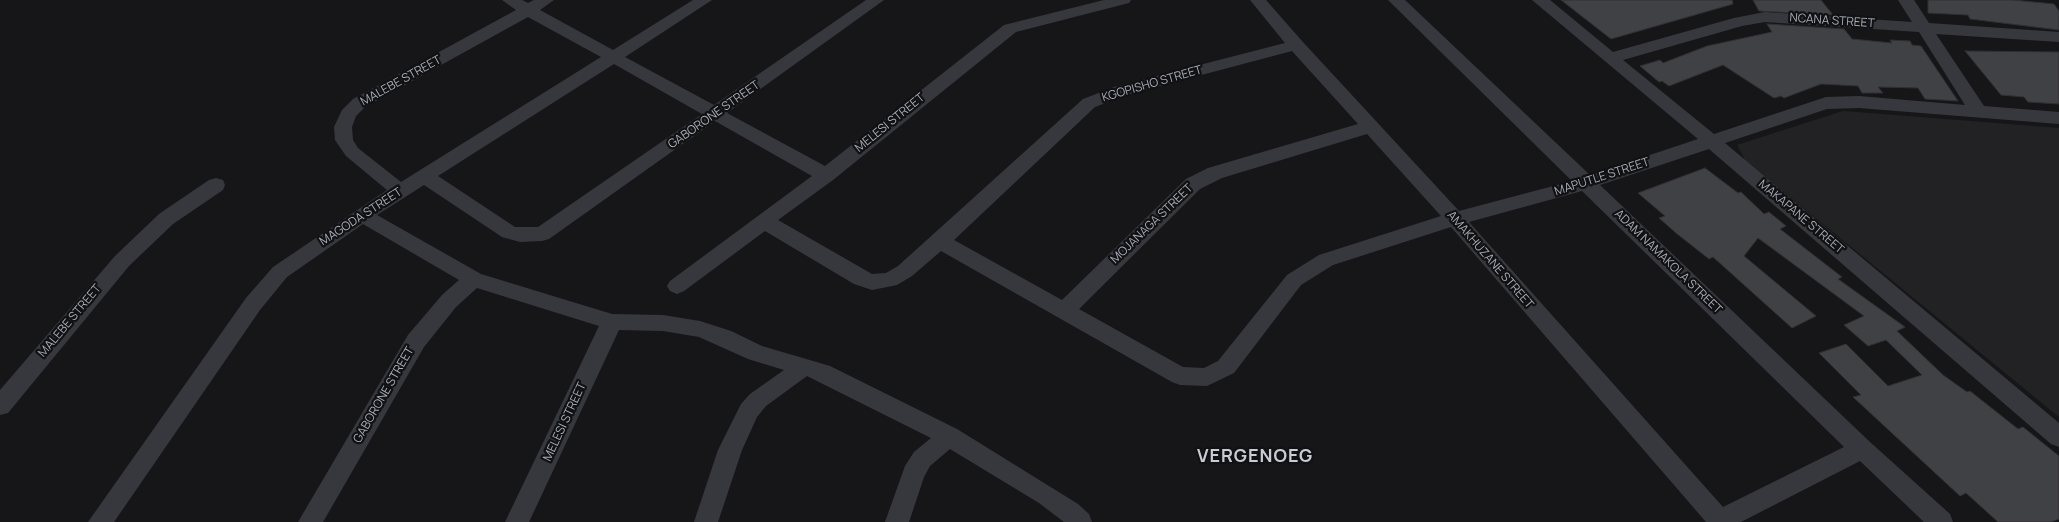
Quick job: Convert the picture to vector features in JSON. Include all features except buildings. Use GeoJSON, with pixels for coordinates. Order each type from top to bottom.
{"type":"FeatureCollection","features":[{"type":"Feature","properties":{"kind":"street"},"geometry":{"type":"LineString","coordinates":[[510,0],[826,174]]}},
{"type":"Feature","properties":{"kind":"street","name":"MALEBE STREET"},"geometry":{"type":"LineString","coordinates":[[400,192],[352,152],[344,140],[343,127],[348,114],[359,103],[546,0]]}},
{"type":"Feature","properties":{"kind":"street","name":"MAGODA STREET"},"geometry":{"type":"LineString","coordinates":[[100,522],[268,286],[298,258],[362,215],[704,0]]}},
{"type":"Feature","properties":{"kind":"street","name":"GABORONE STREET"},"geometry":{"type":"LineString","coordinates":[[424,176],[509,232],[534,236],[551,229],[876,0]]}},
{"type":"Feature","properties":{"kind":"street","name":"MELESI STREET"},"geometry":{"type":"LineString","coordinates":[[677,286],[826,174],[1010,28],[1122,0]]}},
{"type":"Feature","properties":{"kind":"street","name":"AMAKHUZANE STREET"},"geometry":{"type":"LineString","coordinates":[[1258,0],[1296,45],[1455,219],[1720,522]]}},
{"type":"Feature","properties":{"kind":"street","name":"ADAM NAMAKOLA STREET"},"geometry":{"type":"LineString","coordinates":[[1396,0],[1862,449],[1941,522]]}},
{"type":"Feature","properties":{"kind":"street","name":"MAKAPANE STREET"},"geometry":{"type":"LineString","coordinates":[[1540,0],[1711,141],[2059,437]]}},
{"type":"Feature","properties":{"kind":"street"},"geometry":{"type":"LineString","coordinates":[[1906,0],[1978,112]]}},
{"type":"Feature","properties":{"kind":"street","name":"NCANA STREET"},"geometry":{"type":"LineString","coordinates":[[1611,58],[1753,18],[1791,18],[2059,37]]}},
{"type":"Feature","properties":{"kind":"street","name":"KGOPISHO STREET"},"geometry":{"type":"LineString","coordinates":[[764,221],[853,274],[872,282],[890,280],[898,276],[940,242],[1078,111],[1089,103],[1120,91],[1296,45]]}},
{"type":"Feature","properties":{"kind":"street","name":"MAPUTLE STREET"},"geometry":{"type":"LineString","coordinates":[[1064,311],[1180,376],[1207,377],[1226,367],[1294,280],[1308,269],[1342,254],[1455,219],[1587,184],[1826,103],[1859,102],[2059,118]]}},
{"type":"Feature","properties":{"kind":"street","name":"MOJANAGA STREET"},"geometry":{"type":"LineString","coordinates":[[1064,311],[1193,184],[1215,173],[1370,127]]}},
{"type":"Feature","properties":{"kind":"street","name":"MALEBE STREET"},"geometry":{"type":"LineString","coordinates":[[0,406],[122,261],[166,219],[216,185]]}},
{"type":"Feature","properties":{"kind":"street"},"geometry":{"type":"LineString","coordinates":[[362,215],[474,279],[612,322],[663,323],[700,329],[724,337],[756,353],[805,366],[847,384],[949,436],[1047,496],[1079,521]]}},
{"type":"Feature","properties":{"kind":"street"},"geometry":{"type":"LineString","coordinates":[[940,242],[1064,311]]}},
{"type":"Feature","properties":{"kind":"street","name":"GABORONE STREET"},"geometry":{"type":"LineString","coordinates":[[310,522],[416,341],[449,301],[474,279]]}},
{"type":"Feature","properties":{"kind":"street","name":"MELESI STREET"},"geometry":{"type":"LineString","coordinates":[[517,522],[612,322]]}},
{"type":"Feature","properties":{"kind":"street"},"geometry":{"type":"LineString","coordinates":[[706,522],[730,450],[749,412],[758,400],[805,366]]}},
{"type":"Feature","properties":{"kind":"street"},"geometry":{"type":"LineString","coordinates":[[897,522],[910,481],[922,459],[949,436]]}},
{"type":"Feature","properties":{"kind":"street"},"geometry":{"type":"LineString","coordinates":[[1720,522],[1745,507],[1862,449]]}},
{"type":"Feature","properties":{"kind":"shaded area"},"geometry":{"type":"Polygon","coordinates":[[[1843,111],[2059,128],[2059,417],[1745,160],[1737,145],[1843,111]]]}},
{"type":"Feature","properties":{"kind":"district","name":"VERGENOEG"},"geometry":{"type":"Point","coordinates":[1255,457]}}]}
